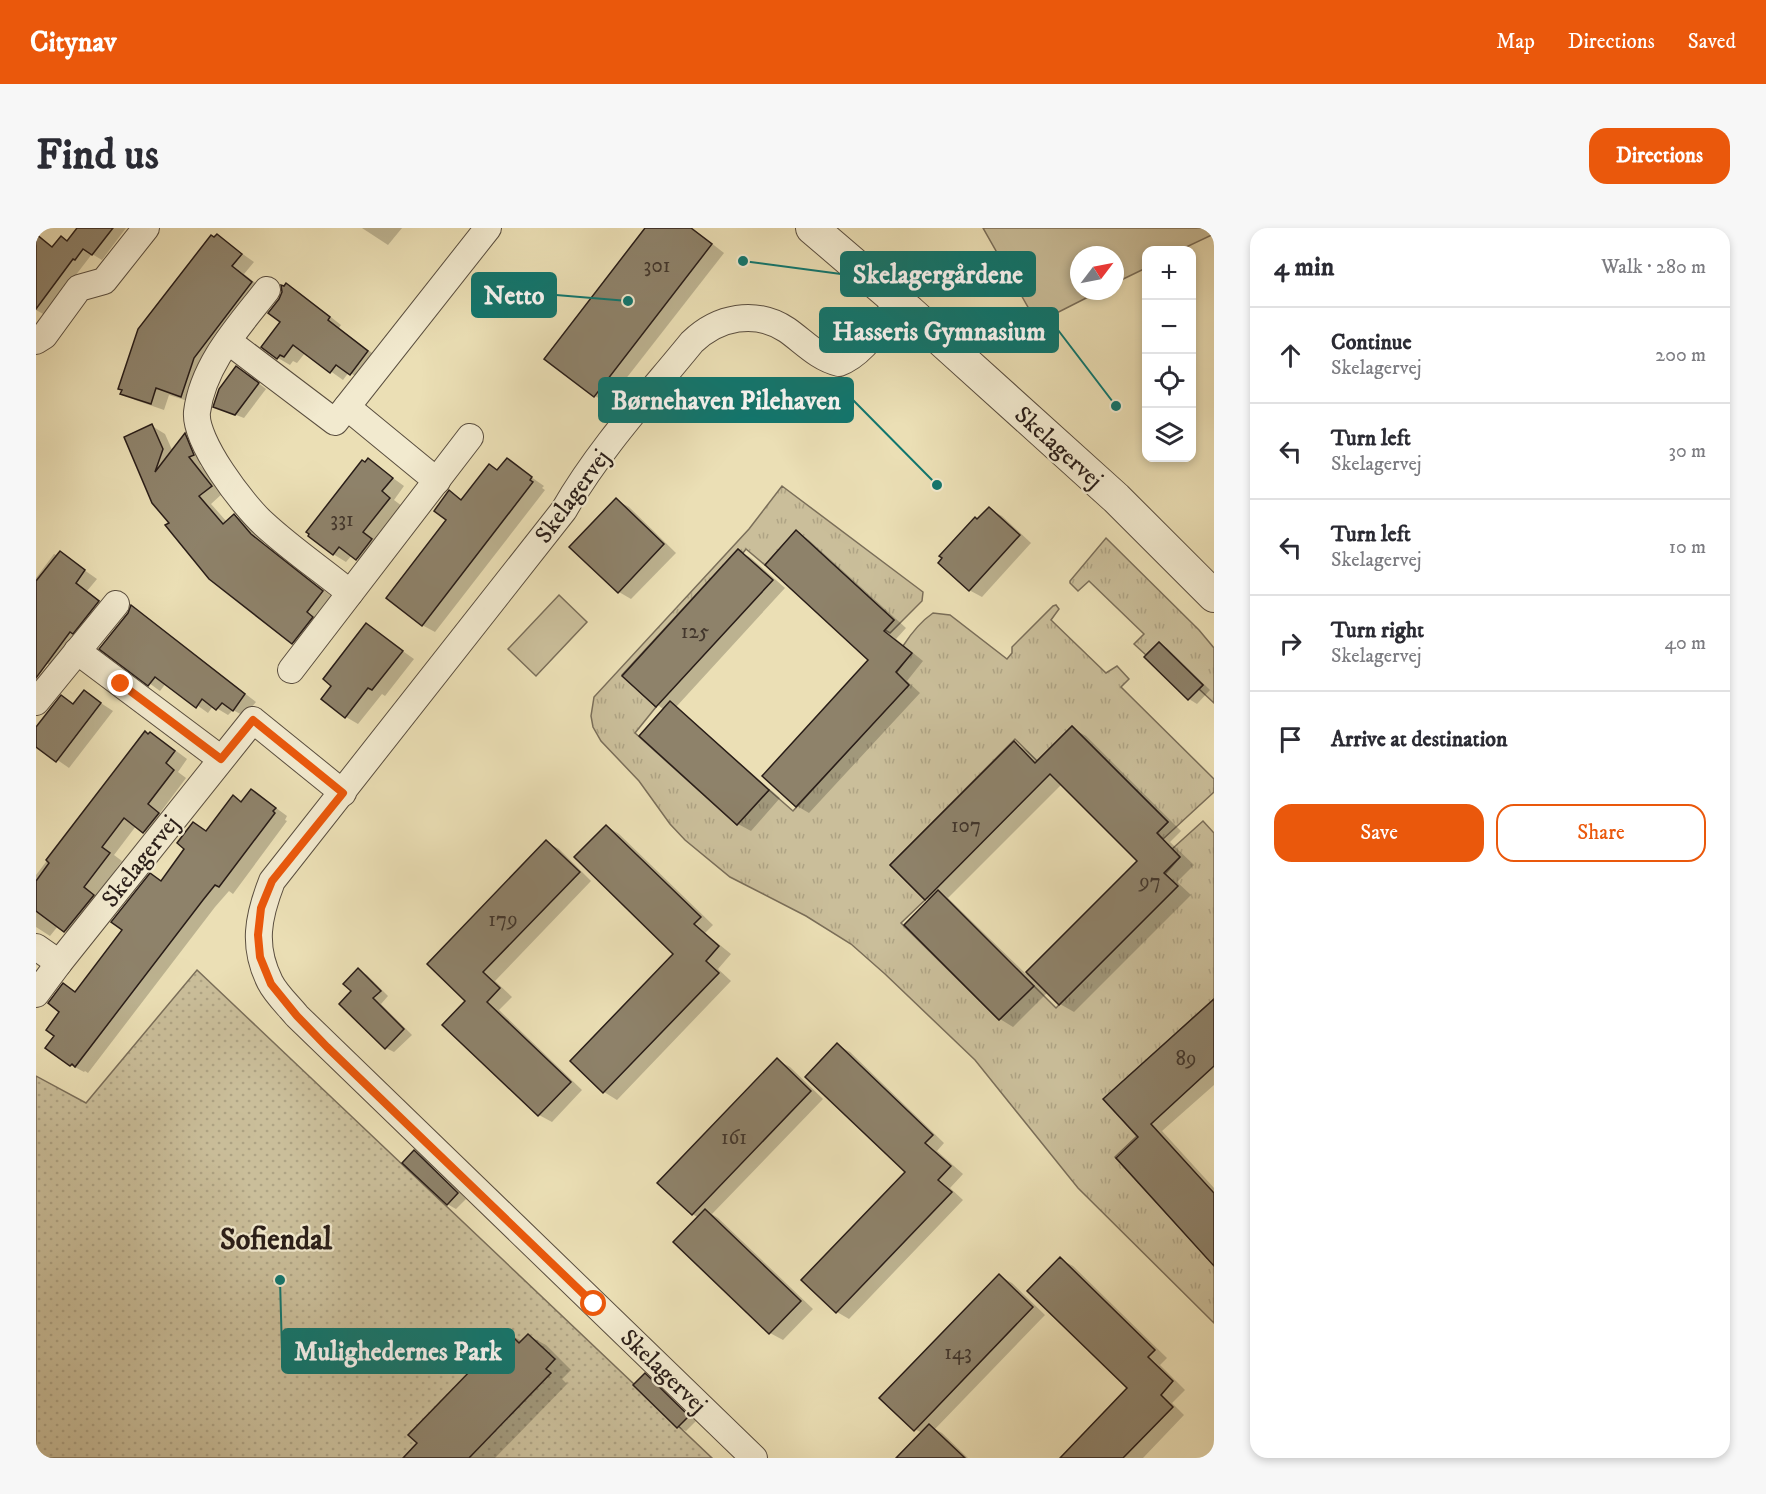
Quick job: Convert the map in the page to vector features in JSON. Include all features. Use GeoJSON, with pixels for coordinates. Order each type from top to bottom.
{"type":"FeatureCollection","features":[{"type":"Feature","properties":{"kind":"street"},"geometry":{"type":"LineString","coordinates":[[36,341],[44,336],[79,288],[104,281],[146,228]]}},
{"type":"Feature","properties":{"kind":"street"},"geometry":{"type":"LineString","coordinates":[[228,341],[335,422],[488,228]]}},
{"type":"Feature","properties":{"kind":"street","name":"Skelagervej"},"geometry":{"type":"LineString","coordinates":[[812,228],[1116,498],[1214,596]]}},
{"type":"Feature","properties":{"kind":"street"},"geometry":{"type":"LineString","coordinates":[[267,290],[211,366],[197,414],[203,441],[220,471],[263,523],[350,593]]}},
{"type":"Feature","properties":{"kind":"street","name":"Skelagervej"},"geometry":{"type":"LineString","coordinates":[[754,1458],[297,1016],[271,984],[260,957],[258,935],[261,908],[272,881],[564,510],[575,491],[614,439],[692,342],[716,324],[734,319],[752,318],[769,321],[786,330],[819,355],[838,363],[857,352],[898,303]]}},
{"type":"Feature","properties":{"kind":"street"},"geometry":{"type":"LineString","coordinates":[[347,408],[437,481]]}},
{"type":"Feature","properties":{"kind":"street"},"geometry":{"type":"LineString","coordinates":[[291,670],[470,437]]}},
{"type":"Feature","properties":{"kind":"street"},"geometry":{"type":"LineString","coordinates":[[36,702],[116,604]]}},
{"type":"Feature","properties":{"kind":"street"},"geometry":{"type":"LineString","coordinates":[[77,651],[221,759]]}},
{"type":"Feature","properties":{"kind":"street","name":"Skelagervej"},"geometry":{"type":"LineString","coordinates":[[36,994],[253,720],[343,793]]}},
{"type":"Feature","properties":{"kind":"street"},"geometry":{"type":"LineString","coordinates":[[36,947],[59,963]]}},
{"type":"Feature","properties":{"kind":"green space"},"geometry":{"type":"Polygon","coordinates":[[[983,228],[1214,228],[1214,234],[1188,246],[1142,246],[1142,270],[1124,279],[1124,246],[1070,246],[1070,300],[1082,300],[1037,323],[983,228]]]}},
{"type":"Feature","properties":{"kind":"green space"},"geometry":{"type":"Polygon","coordinates":[[[782,486],[923,592],[922,601],[890,633],[885,630],[894,620],[796,531],[765,565],[746,549],[743,553],[738,549],[622,675],[656,707],[635,733],[737,825],[769,790],[793,811],[908,685],[896,673],[911,653],[903,646],[916,628],[933,613],[950,615],[1007,659],[1012,653],[1012,647],[1056,605],[1059,609],[1051,620],[1106,673],[1117,666],[1129,679],[1121,687],[1214,779],[1214,792],[1163,839],[1157,833],[1168,822],[1072,726],[1037,761],[1015,739],[890,865],[925,900],[901,923],[999,1020],[1034,986],[1056,1008],[1177,886],[1165,874],[1180,857],[1172,849],[1203,821],[1214,833],[1214,999],[1104,1099],[1137,1136],[1115,1157],[1207,1258],[1214,1253],[1214,1323],[1078,1188],[975,1060],[851,944],[806,916],[730,877],[685,840],[670,824],[639,781],[601,741],[593,727],[591,716],[594,697],[749,529],[782,486]]]}},
{"type":"Feature","properties":{"kind":"green space"},"geometry":{"type":"Polygon","coordinates":[[[1106,538],[1199,630],[1214,648],[1214,703],[1199,689],[1203,685],[1159,642],[1146,655],[1134,644],[1144,634],[1089,581],[1078,591],[1070,583],[1106,538]]]}},
{"type":"Feature","properties":{"kind":"green space"},"geometry":{"type":"Polygon","coordinates":[[[559,595],[587,622],[536,676],[508,649],[559,595]]]}},
{"type":"Feature","properties":{"kind":"green space"},"geometry":{"type":"Polygon","coordinates":[[[197,970],[712,1458],[36,1458],[36,1076],[86,1103],[197,970]]]}},
{"type":"Feature","properties":{"kind":"building"},"geometry":{"type":"Polygon","coordinates":[[[77,228],[113,228],[92,255],[83,249],[75,260],[73,259],[36,309],[36,234],[52,247],[61,236],[67,241],[77,228]]]}},
{"type":"Feature","properties":{"kind":"building"},"geometry":{"type":"Polygon","coordinates":[[[645,228],[691,228],[712,244],[594,397],[544,359],[645,228]]]}},
{"type":"Feature","properties":{"kind":"building"},"geometry":{"type":"Polygon","coordinates":[[[217,234],[242,254],[232,266],[252,282],[194,358],[181,397],[156,388],[151,404],[120,394],[122,390],[118,389],[138,329],[211,235],[214,237],[217,234]]]}},
{"type":"Feature","properties":{"kind":"building"},"geometry":{"type":"Polygon","coordinates":[[[286,283],[330,317],[328,320],[368,351],[350,375],[336,365],[330,373],[293,345],[284,357],[280,355],[277,359],[261,347],[280,322],[268,313],[279,299],[282,292],[281,285],[284,286],[286,283]]]}},
{"type":"Feature","properties":{"kind":"building"},"geometry":{"type":"Polygon","coordinates":[[[236,366],[259,383],[235,415],[213,407],[219,389],[236,366]]]}},
{"type":"Feature","properties":{"kind":"building"},"geometry":{"type":"Polygon","coordinates":[[[152,424],[163,449],[155,472],[185,433],[194,455],[189,457],[212,486],[199,496],[223,524],[234,514],[251,534],[323,591],[307,612],[313,617],[292,644],[209,579],[165,525],[169,523],[152,503],[124,437],[152,424]]]}},
{"type":"Feature","properties":{"kind":"building"},"geometry":{"type":"Polygon","coordinates":[[[368,458],[393,478],[382,491],[390,498],[363,532],[372,539],[356,560],[339,547],[333,555],[306,532],[362,460],[365,462],[368,458]]]}},
{"type":"Feature","properties":{"kind":"building"},"geometry":{"type":"Polygon","coordinates":[[[507,458],[532,477],[530,480],[533,482],[422,626],[386,598],[446,520],[434,511],[449,490],[461,500],[489,464],[497,470],[507,458]]]}},
{"type":"Feature","properties":{"kind":"building"},"geometry":{"type":"Polygon","coordinates":[[[616,498],[664,544],[618,593],[569,547],[616,498]]]}},
{"type":"Feature","properties":{"kind":"building"},"geometry":{"type":"Polygon","coordinates":[[[989,507],[1020,535],[969,591],[938,563],[942,558],[939,556],[975,517],[977,519],[989,507]]]}},
{"type":"Feature","properties":{"kind":"building"},"geometry":{"type":"Polygon","coordinates":[[[796,530],[894,620],[884,631],[912,653],[896,672],[909,685],[796,807],[762,776],[868,660],[765,565],[796,530]]]}},
{"type":"Feature","properties":{"kind":"building"},"geometry":{"type":"Polygon","coordinates":[[[738,549],[773,580],[656,707],[622,676],[738,549]]]}},
{"type":"Feature","properties":{"kind":"building"},"geometry":{"type":"Polygon","coordinates":[[[60,551],[85,570],[76,583],[99,601],[73,634],[70,632],[36,678],[36,581],[60,551]]]}},
{"type":"Feature","properties":{"kind":"building"},"geometry":{"type":"Polygon","coordinates":[[[131,605],[245,694],[233,711],[222,703],[216,710],[202,699],[196,708],[155,677],[148,686],[99,649],[128,613],[131,605]]]}},
{"type":"Feature","properties":{"kind":"building"},"geometry":{"type":"Polygon","coordinates":[[[366,623],[403,651],[372,690],[368,688],[345,718],[321,699],[331,686],[323,679],[366,623]]]}},
{"type":"Feature","properties":{"kind":"building"},"geometry":{"type":"Polygon","coordinates":[[[1159,642],[1203,685],[1188,700],[1144,657],[1159,642]]]}},
{"type":"Feature","properties":{"kind":"building"},"geometry":{"type":"Polygon","coordinates":[[[84,690],[101,703],[56,762],[36,747],[36,727],[61,695],[73,704],[84,690]]]}},
{"type":"Feature","properties":{"kind":"building"},"geometry":{"type":"Polygon","coordinates":[[[670,701],[769,790],[737,825],[639,736],[670,701]]]}},
{"type":"Feature","properties":{"kind":"building"},"geometry":{"type":"Polygon","coordinates":[[[1072,726],[1168,822],[1157,833],[1180,857],[1164,873],[1178,886],[1059,1005],[1026,972],[1137,861],[1050,774],[925,900],[890,865],[1014,741],[1035,763],[1072,726]]]}},
{"type":"Feature","properties":{"kind":"building"},"geometry":{"type":"Polygon","coordinates":[[[145,731],[148,734],[150,732],[175,751],[166,763],[174,770],[148,804],[159,813],[143,833],[124,818],[102,847],[110,853],[84,887],[94,895],[64,932],[36,911],[36,881],[49,863],[46,860],[145,731]]]}},
{"type":"Feature","properties":{"kind":"building"},"geometry":{"type":"Polygon","coordinates":[[[251,789],[276,808],[273,811],[275,813],[219,887],[215,885],[203,900],[75,1067],[72,1064],[70,1066],[45,1048],[54,1036],[46,1030],[59,1012],[48,1003],[63,983],[75,992],[122,930],[111,922],[150,873],[161,881],[184,849],[177,843],[193,822],[206,831],[233,795],[241,802],[251,789]]]}},
{"type":"Feature","properties":{"kind":"building"},"geometry":{"type":"Polygon","coordinates":[[[606,825],[701,917],[694,924],[719,946],[706,961],[719,973],[603,1093],[570,1061],[673,954],[574,857],[606,825]]]}},
{"type":"Feature","properties":{"kind":"building"},"geometry":{"type":"Polygon","coordinates":[[[546,840],[580,872],[483,972],[500,988],[487,1002],[571,1082],[538,1116],[442,1025],[465,1001],[427,964],[546,840]]]}},
{"type":"Feature","properties":{"kind":"building"},"geometry":{"type":"Polygon","coordinates":[[[938,890],[1034,986],[999,1020],[904,925],[938,890]]]}},
{"type":"Feature","properties":{"kind":"building"},"geometry":{"type":"Polygon","coordinates":[[[358,968],[381,991],[373,998],[404,1029],[385,1049],[339,1004],[351,991],[343,984],[358,968]]]}},
{"type":"Feature","properties":{"kind":"building"},"geometry":{"type":"Polygon","coordinates":[[[1214,999],[1214,1066],[1151,1124],[1214,1193],[1214,1266],[1116,1158],[1138,1137],[1103,1099],[1214,999]]]}},
{"type":"Feature","properties":{"kind":"building"},"geometry":{"type":"Polygon","coordinates":[[[837,1043],[933,1135],[925,1143],[951,1166],[938,1180],[952,1192],[836,1313],[801,1280],[905,1172],[805,1077],[837,1043]]]}},
{"type":"Feature","properties":{"kind":"building"},"geometry":{"type":"Polygon","coordinates":[[[777,1058],[811,1091],[692,1215],[657,1183],[777,1058]]]}},
{"type":"Feature","properties":{"kind":"building"},"geometry":{"type":"Polygon","coordinates":[[[414,1150],[458,1193],[447,1205],[402,1163],[414,1150]]]}},
{"type":"Feature","properties":{"kind":"building"},"geometry":{"type":"Polygon","coordinates":[[[705,1209],[801,1301],[769,1334],[673,1242],[705,1209]]]}},
{"type":"Feature","properties":{"kind":"building"},"geometry":{"type":"Polygon","coordinates":[[[1060,1257],[1155,1350],[1148,1357],[1173,1381],[1161,1395],[1173,1407],[1123,1458],[1060,1458],[1127,1388],[1027,1291],[1060,1257]]]}},
{"type":"Feature","properties":{"kind":"building"},"geometry":{"type":"Polygon","coordinates":[[[999,1274],[1033,1307],[914,1431],[879,1398],[999,1274]]]}},
{"type":"Feature","properties":{"kind":"building"},"geometry":{"type":"Polygon","coordinates":[[[508,1332],[519,1343],[528,1334],[555,1359],[546,1369],[551,1373],[469,1458],[403,1458],[417,1443],[408,1435],[508,1332]]]}},
{"type":"Feature","properties":{"kind":"building"},"geometry":{"type":"Polygon","coordinates":[[[645,1373],[689,1416],[677,1428],[633,1385],[645,1373]]]}},
{"type":"Feature","properties":{"kind":"building"},"geometry":{"type":"Polygon","coordinates":[[[929,1424],[965,1458],[896,1458],[929,1424]]]}},
{"type":"Feature","properties":{"kind":"place","name":"Skelagergårdene"},"geometry":{"type":"Point","coordinates":[743,261]}},
{"type":"Feature","properties":{"kind":"place","name":"Netto"},"geometry":{"type":"Point","coordinates":[628,301]}},
{"type":"Feature","properties":{"kind":"place","name":"Hasseris Gymnasium"},"geometry":{"type":"Point","coordinates":[1116,406]}},
{"type":"Feature","properties":{"kind":"place","name":"Børnehaven Pilehaven"},"geometry":{"type":"Point","coordinates":[937,485]}},
{"type":"Feature","properties":{"kind":"place","name":"Mulighedernes Park"},"geometry":{"type":"Point","coordinates":[280,1280]}},
{"type":"Feature","properties":{"kind":"district","name":"Sofiendal"},"geometry":{"type":"Point","coordinates":[276,1239]}},
{"type":"Feature","properties":{"kind":"route"},"geometry":{"type":"LineString","coordinates":[[121,684],[221,759],[253,720],[343,793],[272,881],[261,908],[258,935],[260,957],[271,984],[297,1016],[327,1047],[594,1304]]}}]}
